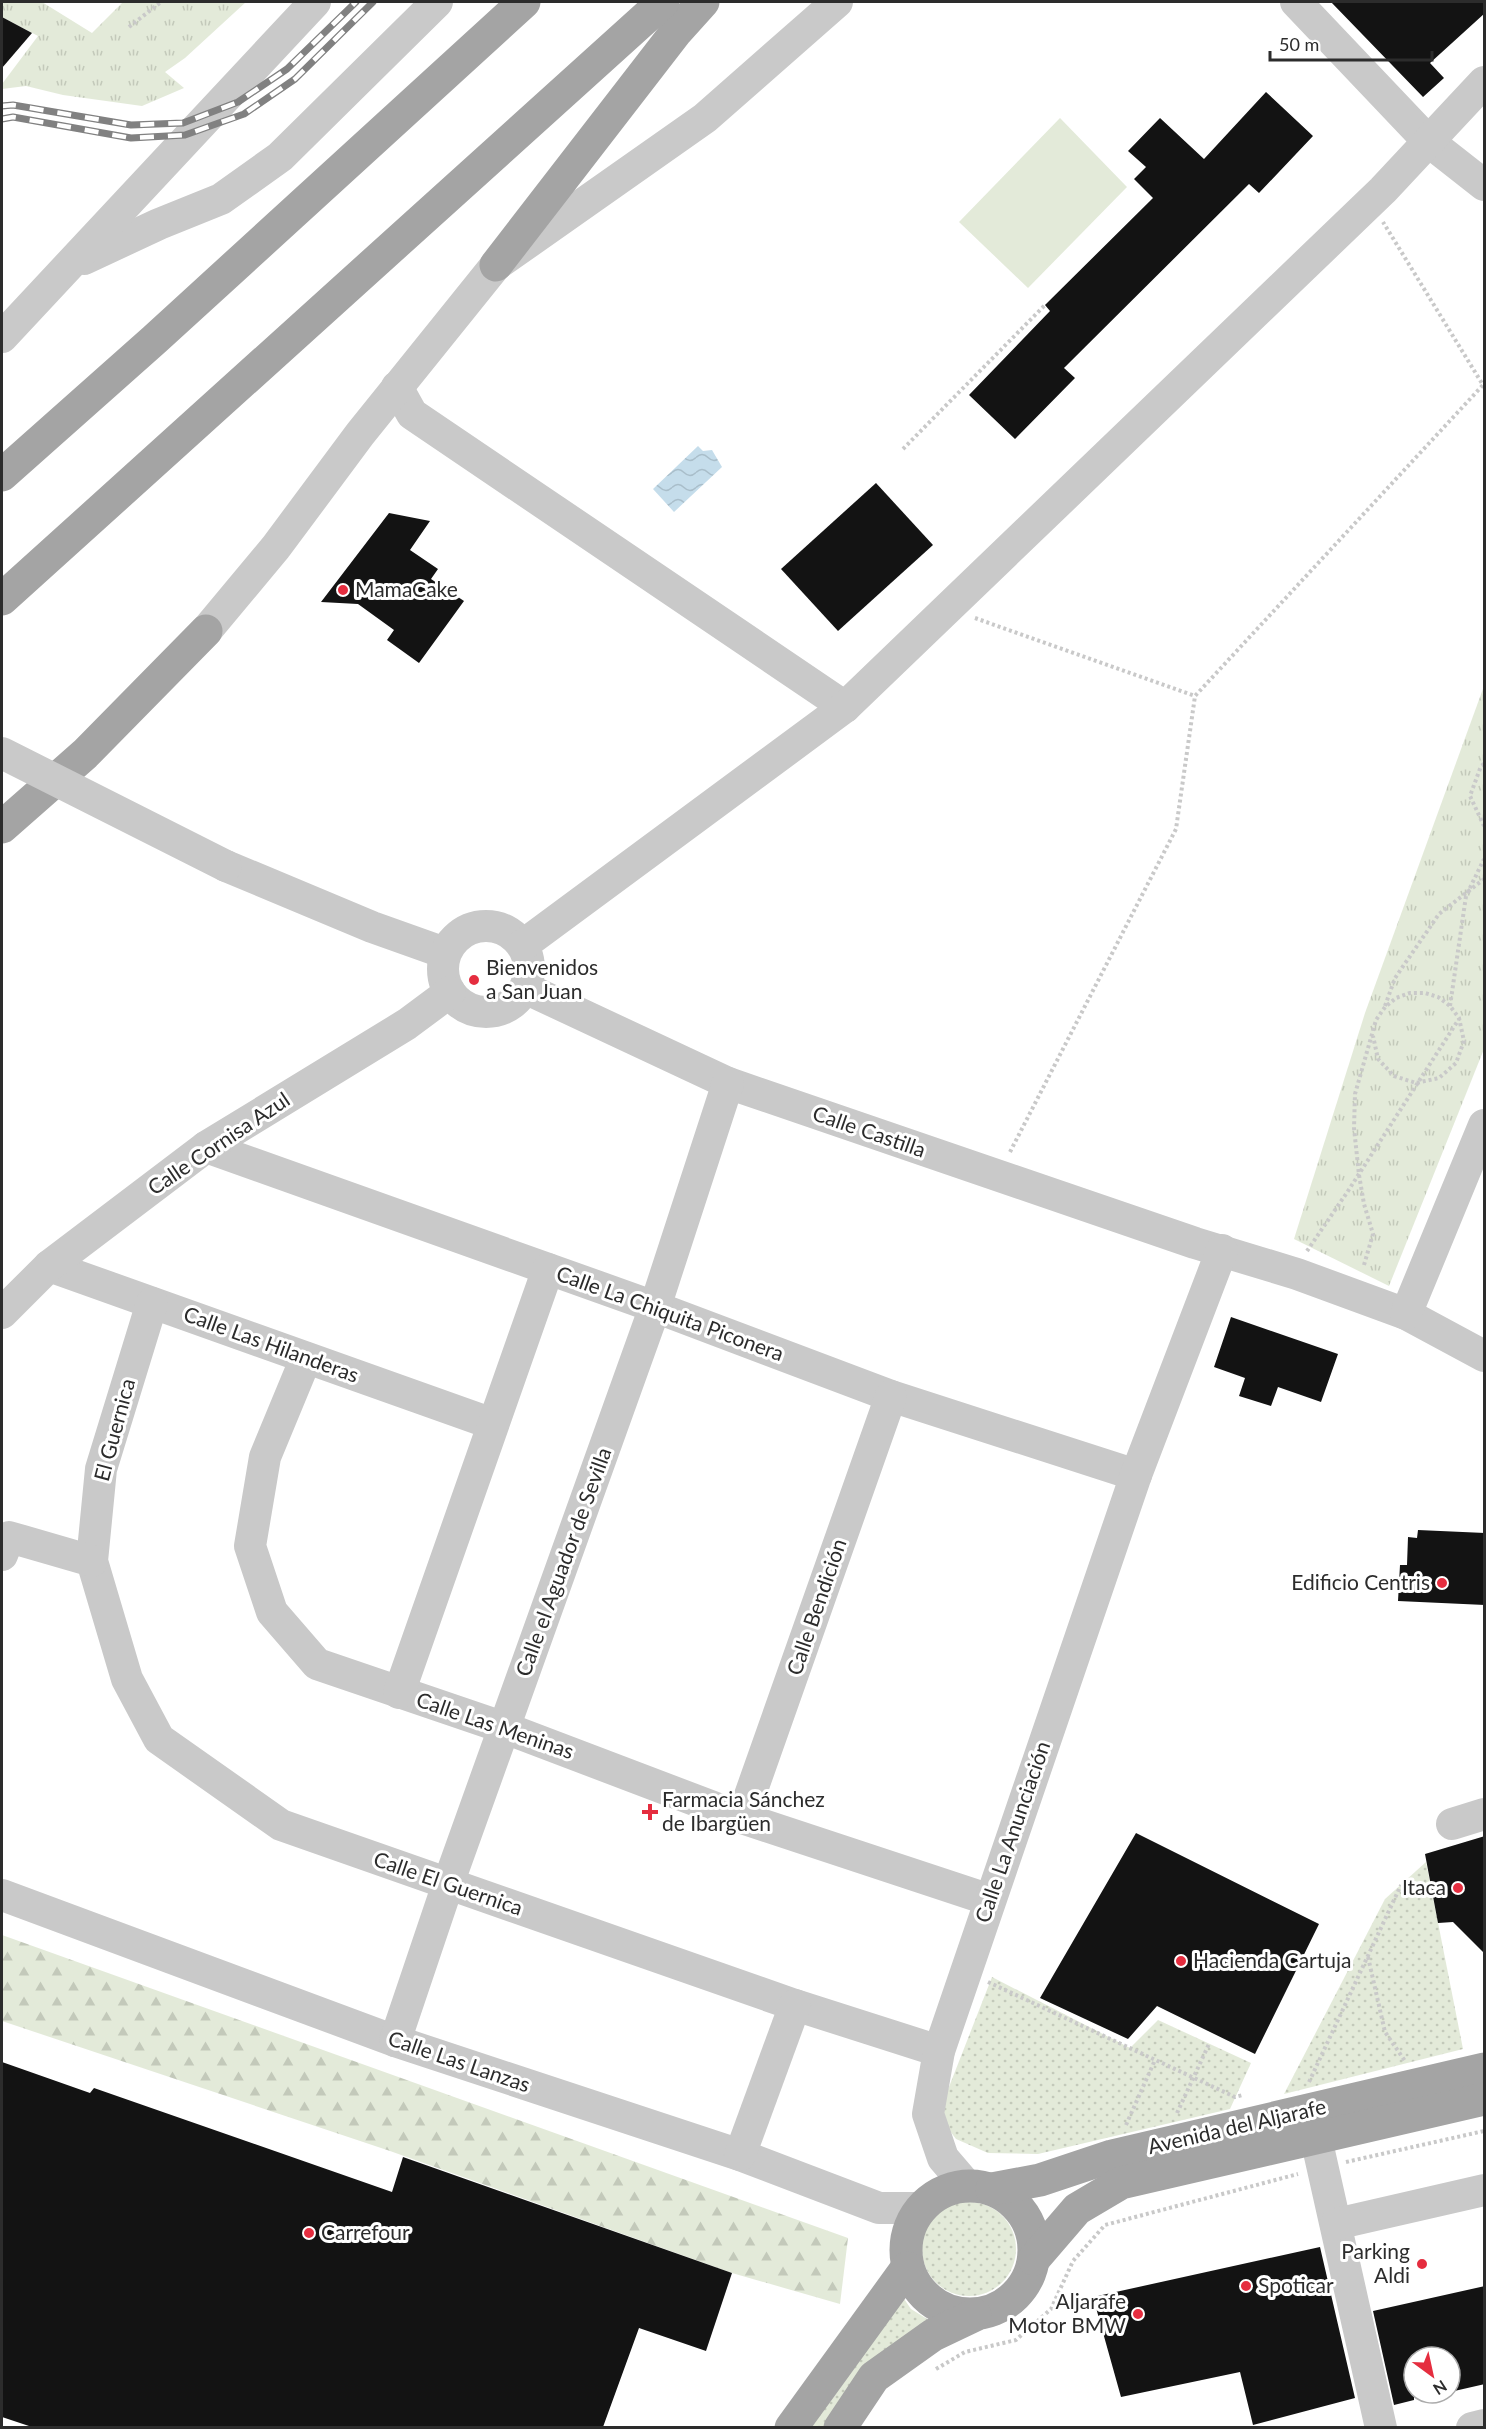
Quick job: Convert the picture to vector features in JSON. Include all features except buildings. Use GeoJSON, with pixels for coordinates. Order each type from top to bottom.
{"type":"FeatureCollection","features":[{"type":"Feature","properties":{"kind":"main road"},"geometry":{"type":"LineString","coordinates":[[2,475],[154,340],[524,2]]}},
{"type":"Feature","properties":{"kind":"main road"},"geometry":{"type":"LineString","coordinates":[[2,599],[663,2]]}},
{"type":"Feature","properties":{"kind":"main road"},"geometry":{"type":"LineString","coordinates":[[496,265],[676,32],[703,2]]}},
{"type":"Feature","properties":{"kind":"main road"},"geometry":{"type":"LineString","coordinates":[[2,827],[85,754],[206,631]]}},
{"type":"Feature","properties":{"kind":"main road","name":"Avenida del Aljarafe"},"geometry":{"type":"LineString","coordinates":[[979,2188],[1040,2180],[1112,2156],[1485,2069]]}},
{"type":"Feature","properties":{"kind":"main road","name":"Avenida del Aljarafe"},"geometry":{"type":"LineString","coordinates":[[1034,2259],[1077,2209],[1121,2183],[1320,2153],[1485,2099]]}},
{"type":"Feature","properties":{"kind":"main road"},"geometry":{"type":"LineString","coordinates":[[840,2427],[874,2377],[933,2335],[975,2315],[997,2309],[1015,2297],[1028,2279],[1034,2259],[1033,2236],[1025,2216],[1011,2200],[979,2188],[950,2189],[934,2196],[921,2208],[910,2226],[905,2247],[908,2268],[917,2288],[933,2304],[953,2313],[975,2315]]}},
{"type":"Feature","properties":{"kind":"main road"},"geometry":{"type":"LineString","coordinates":[[791,2427],[908,2268]]}},
{"type":"Feature","properties":{"kind":"street"},"geometry":{"type":"LineString","coordinates":[[2,337],[315,2]]}},
{"type":"Feature","properties":{"kind":"street"},"geometry":{"type":"LineString","coordinates":[[69,265],[221,199],[280,157],[437,2]]}},
{"type":"Feature","properties":{"kind":"street"},"geometry":{"type":"LineString","coordinates":[[206,631],[276,547],[360,434],[496,265],[705,118],[837,2]]}},
{"type":"Feature","properties":{"kind":"street"},"geometry":{"type":"LineString","coordinates":[[1296,2],[1428,141],[1485,185]]}},
{"type":"Feature","properties":{"kind":"street"},"geometry":{"type":"LineString","coordinates":[[523,945],[845,707],[1370,201],[1485,82]]}},
{"type":"Feature","properties":{"kind":"street"},"geometry":{"type":"LineString","coordinates":[[397,387],[412,414],[845,707]]}},
{"type":"Feature","properties":{"kind":"street"},"geometry":{"type":"LineString","coordinates":[[360,434],[379,425],[399,426],[537,526],[658,596],[712,617]]}},
{"type":"Feature","properties":{"kind":"street"},"geometry":{"type":"LineString","coordinates":[[2,753],[226,866],[372,927],[445,953]]}},
{"type":"Feature","properties":{"kind":"street"},"geometry":{"type":"LineString","coordinates":[[488,925],[501,928],[523,945],[530,966],[525,988],[509,1005],[498,1010],[484,1012],[471,1009],[459,1002],[450,992],[444,980],[445,953],[462,932],[488,925]]}},
{"type":"Feature","properties":{"kind":"street","name":"Calle Castilla"},"geometry":{"type":"LineString","coordinates":[[525,988],[728,1083],[1195,1244],[1222,1250],[1297,1274],[1406,1314],[1485,1356]]}},
{"type":"Feature","properties":{"kind":"street","name":"Calle Cornisa Azul"},"geometry":{"type":"LineString","coordinates":[[2,1313],[49,1266],[206,1148],[407,1024],[450,992]]}},
{"type":"Feature","properties":{"kind":"street","name":"Calle el Aguador de Sevilla"},"geometry":{"type":"LineString","coordinates":[[395,2041],[448,1884],[655,1307],[728,1083]]}},
{"type":"Feature","properties":{"kind":"street"},"geometry":{"type":"LineString","coordinates":[[1406,1314],[1485,1125]]}},
{"type":"Feature","properties":{"kind":"street","name":"Calle La Chiquita Piconera"},"geometry":{"type":"LineString","coordinates":[[206,1148],[655,1307],[891,1396],[1136,1475]]}},
{"type":"Feature","properties":{"kind":"street","name":"Calle La Anunciación"},"geometry":{"type":"LineString","coordinates":[[979,2188],[943,2158],[928,2114],[939,2050],[1136,1475],[1222,1250]]}},
{"type":"Feature","properties":{"kind":"street","name":"Calle Las Hilanderas"},"geometry":{"type":"LineString","coordinates":[[49,1266],[493,1424]]}},
{"type":"Feature","properties":{"kind":"street"},"geometry":{"type":"LineString","coordinates":[[399,1693],[548,1269]]}},
{"type":"Feature","properties":{"kind":"street","name":"El Guernica"},"geometry":{"type":"LineString","coordinates":[[92,1561],[101,1469],[152,1303]]}},
{"type":"Feature","properties":{"kind":"street","name":"Calle Las Meninas"},"geometry":{"type":"LineString","coordinates":[[306,1358],[265,1456],[250,1546],[273,1612],[316,1664],[505,1728],[742,1818],[990,1900]]}},
{"type":"Feature","properties":{"kind":"street","name":"Calle Bendición"},"geometry":{"type":"LineString","coordinates":[[742,1818],[891,1396]]}},
{"type":"Feature","properties":{"kind":"street"},"geometry":{"type":"LineString","coordinates":[[2,1556],[9,1537],[92,1561]]}},
{"type":"Feature","properties":{"kind":"street","name":"Calle El Guernica"},"geometry":{"type":"LineString","coordinates":[[92,1561],[127,1679],[159,1740],[281,1825],[795,2005],[939,2050]]}},
{"type":"Feature","properties":{"kind":"street"},"geometry":{"type":"LineString","coordinates":[[1452,1824],[1485,1815]]}},
{"type":"Feature","properties":{"kind":"street","name":"Calle Las Lanzas"},"geometry":{"type":"LineString","coordinates":[[2,1895],[395,2041],[740,2156],[879,2208],[921,2208]]}},
{"type":"Feature","properties":{"kind":"street"},"geometry":{"type":"LineString","coordinates":[[740,2156],[795,2005]]}},
{"type":"Feature","properties":{"kind":"street"},"geometry":{"type":"LineString","coordinates":[[1320,2153],[1381,2427]]}},
{"type":"Feature","properties":{"kind":"street"},"geometry":{"type":"LineString","coordinates":[[1336,2224],[1485,2190]]}},
{"type":"Feature","properties":{"kind":"street"},"geometry":{"type":"LineString","coordinates":[[1472,2427],[1485,2425]]}},
{"type":"Feature","properties":{"kind":"path"},"geometry":{"type":"LineString","coordinates":[[129,27],[162,2]]}},
{"type":"Feature","properties":{"kind":"path"},"geometry":{"type":"LineString","coordinates":[[997,1176],[1176,829],[1195,696],[1483,385],[1370,201]]}},
{"type":"Feature","properties":{"kind":"path"},"geometry":{"type":"LineString","coordinates":[[903,449],[1045,305]]}},
{"type":"Feature","properties":{"kind":"path"},"geometry":{"type":"LineString","coordinates":[[948,608],[1195,696]]}},
{"type":"Feature","properties":{"kind":"path"},"geometry":{"type":"LineString","coordinates":[[1485,764],[1481,766],[1470,796],[1485,826]]}},
{"type":"Feature","properties":{"kind":"path"},"geometry":{"type":"LineString","coordinates":[[1450,1006],[1467,893],[1485,859]]}},
{"type":"Feature","properties":{"kind":"path"},"geometry":{"type":"LineString","coordinates":[[1364,1265],[1373,1234],[1364,1204],[1359,1174],[1354,1128],[1355,1094],[1376,1020],[1385,1007],[1395,978],[1439,914],[1485,879]]}},
{"type":"Feature","properties":{"kind":"path"},"geometry":{"type":"LineString","coordinates":[[1373,1036],[1378,1059],[1394,1076],[1416,1083],[1439,1078],[1456,1063],[1464,1041],[1459,1018],[1450,1006],[1438,997],[1425,993],[1410,993],[1396,998],[1385,1007]]}},
{"type":"Feature","properties":{"kind":"path"},"geometry":{"type":"LineString","coordinates":[[1306,1252],[1459,1018]]}},
{"type":"Feature","properties":{"kind":"path"},"geometry":{"type":"LineString","coordinates":[[1295,2113],[1401,1885]]}},
{"type":"Feature","properties":{"kind":"path"},"geometry":{"type":"LineString","coordinates":[[1368,1957],[1384,2032],[1422,2084]]}},
{"type":"Feature","properties":{"kind":"path"},"geometry":{"type":"LineString","coordinates":[[966,1972],[1236,2097],[1245,2095]]}},
{"type":"Feature","properties":{"kind":"path"},"geometry":{"type":"LineString","coordinates":[[1164,2144],[1209,2043]]}},
{"type":"Feature","properties":{"kind":"path"},"geometry":{"type":"LineString","coordinates":[[1112,2156],[1155,2060]]}},
{"type":"Feature","properties":{"kind":"path"},"geometry":{"type":"LineString","coordinates":[[935,2369],[965,2352],[1016,2340],[1051,2309],[1073,2261],[1105,2225],[1320,2153],[1485,2131]]}},
{"type":"Feature","properties":{"kind":"green space"},"geometry":{"type":"Polygon","coordinates":[[[4,2],[42,2],[92,33],[123,2],[246,2],[185,58],[165,72],[184,88],[142,106],[63,95],[26,86],[2,89],[2,84],[38,36],[2,17],[4,2]]]}},
{"type":"Feature","properties":{"kind":"green space"},"geometry":{"type":"Polygon","coordinates":[[[1060,118],[1127,187],[1028,288],[959,222],[1060,118]]]}},
{"type":"Feature","properties":{"kind":"green space"},"geometry":{"type":"Polygon","coordinates":[[[1484,686],[1484,1049],[1389,1286],[1294,1239],[1365,1013],[1484,686]]]}},
{"type":"Feature","properties":{"kind":"green space"},"geometry":{"type":"Polygon","coordinates":[[[1426,1862],[1463,2049],[1284,2094],[1385,1899],[1426,1862]]]}},
{"type":"Feature","properties":{"kind":"green space"},"geometry":{"type":"Polygon","coordinates":[[[2,1935],[848,2238],[840,2304],[732,2273],[390,2151],[2,2021],[2,1935]]]}},
{"type":"Feature","properties":{"kind":"green space"},"geometry":{"type":"Polygon","coordinates":[[[992,1977],[1130,2048],[1158,2020],[1251,2063],[1230,2109],[1038,2154],[988,2153],[956,2139],[938,2115],[992,1977]]]}},
{"type":"Feature","properties":{"kind":"green space"},"geometry":{"type":"Polygon","coordinates":[[[969,2202],[987,2206],[1002,2216],[1012,2231],[1016,2249],[1012,2267],[1002,2282],[987,2292],[969,2296],[951,2292],[936,2282],[926,2267],[922,2249],[926,2231],[936,2216],[951,2206],[969,2202]]]}},
{"type":"Feature","properties":{"kind":"green space"},"geometry":{"type":"Polygon","coordinates":[[[900,2293],[911,2309],[932,2322],[826,2427],[806,2428],[900,2293]]]}},
{"type":"Feature","properties":{"kind":"water"},"geometry":{"type":"Polygon","coordinates":[[[698,446],[703,451],[712,450],[722,467],[674,512],[653,489],[698,446]]]}},
{"type":"Feature","properties":{"kind":"railway"},"geometry":{"type":"LineString","coordinates":[[2,106],[13,105],[131,125],[183,123],[238,102],[287,69],[356,2]]}},
{"type":"Feature","properties":{"kind":"railway"},"geometry":{"type":"LineString","coordinates":[[2,119],[13,117],[131,138],[185,135],[244,114],[295,79],[373,2]]}},
{"type":"Feature","properties":{"kind":"place","name":"MamaCake"},"geometry":{"type":"Point","coordinates":[343,590]}},
{"type":"Feature","properties":{"kind":"place","name":"Bienvenidos a San Juan"},"geometry":{"type":"Point","coordinates":[474,980]}},
{"type":"Feature","properties":{"kind":"place","name":"Edificio Centris"},"geometry":{"type":"Point","coordinates":[1442,1583]}},
{"type":"Feature","properties":{"kind":"place","name":"Farmacia Sánchez de Ibargüen"},"geometry":{"type":"Point","coordinates":[650,1812]}},
{"type":"Feature","properties":{"kind":"place","name":"Itaca"},"geometry":{"type":"Point","coordinates":[1458,1888]}},
{"type":"Feature","properties":{"kind":"place","name":"Hacienda Cartuja"},"geometry":{"type":"Point","coordinates":[1181,1961]}},
{"type":"Feature","properties":{"kind":"place","name":"Carrefour"},"geometry":{"type":"Point","coordinates":[309,2233]}},
{"type":"Feature","properties":{"kind":"place","name":"Parking Aldi"},"geometry":{"type":"Point","coordinates":[1422,2264]}},
{"type":"Feature","properties":{"kind":"place","name":"Spoticar"},"geometry":{"type":"Point","coordinates":[1246,2286]}},
{"type":"Feature","properties":{"kind":"place","name":"Aljarafe Motor BMW"},"geometry":{"type":"Point","coordinates":[1138,2314]}}]}
